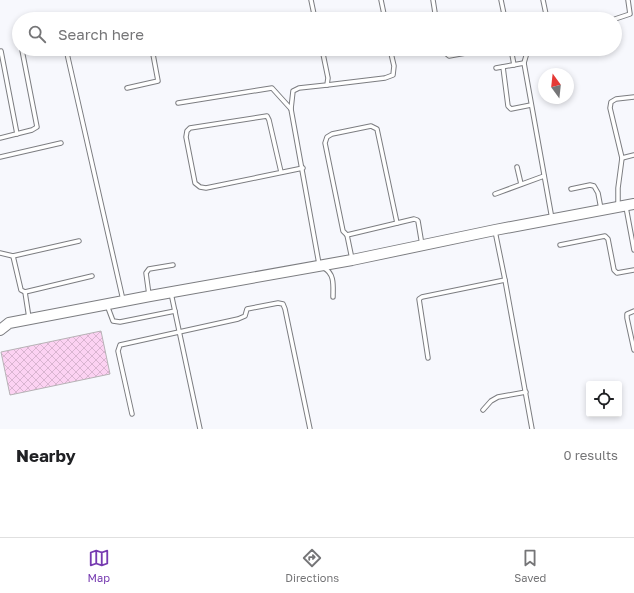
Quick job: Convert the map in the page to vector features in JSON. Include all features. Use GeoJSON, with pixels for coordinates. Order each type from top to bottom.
{"type":"FeatureCollection","features":[{"type":"Feature","properties":{"kind":"street"},"geometry":{"type":"LineString","coordinates":[[0,330],[5,322],[29,320],[171,292],[352,260],[495,230],[626,206]]}},
{"type":"Feature","properties":{"kind":"lane"},"geometry":{"type":"LineString","coordinates":[[311,0],[314,12]]}},
{"type":"Feature","properties":{"kind":"lane"},"geometry":{"type":"LineString","coordinates":[[381,0],[383,12]]}},
{"type":"Feature","properties":{"kind":"lane"},"geometry":{"type":"LineString","coordinates":[[433,0],[435,12]]}},
{"type":"Feature","properties":{"kind":"lane"},"geometry":{"type":"LineString","coordinates":[[501,0],[504,12]]}},
{"type":"Feature","properties":{"kind":"lane"},"geometry":{"type":"LineString","coordinates":[[543,0],[546,12]]}},
{"type":"Feature","properties":{"kind":"lane"},"geometry":{"type":"LineString","coordinates":[[622,17],[630,14],[628,0]]}},
{"type":"Feature","properties":{"kind":"lane"},"geometry":{"type":"LineString","coordinates":[[1,51],[17,134]]}},
{"type":"Feature","properties":{"kind":"lane"},"geometry":{"type":"LineString","coordinates":[[0,138],[32,130],[37,127],[23,56]]}},
{"type":"Feature","properties":{"kind":"lane"},"geometry":{"type":"LineString","coordinates":[[68,56],[124,301]]}},
{"type":"Feature","properties":{"kind":"lane"},"geometry":{"type":"LineString","coordinates":[[127,88],[158,81],[153,56]]}},
{"type":"Feature","properties":{"kind":"lane"},"geometry":{"type":"LineString","coordinates":[[323,56],[328,78],[327,85]]}},
{"type":"Feature","properties":{"kind":"lane"},"geometry":{"type":"LineString","coordinates":[[333,297],[334,281],[329,271],[320,265],[291,109],[293,91],[299,88],[385,78],[393,75],[394,66],[392,56]]}},
{"type":"Feature","properties":{"kind":"lane"},"geometry":{"type":"LineString","coordinates":[[512,56],[514,65]]}},
{"type":"Feature","properties":{"kind":"lane"},"geometry":{"type":"LineString","coordinates":[[526,56],[524,63],[552,220]]}},
{"type":"Feature","properties":{"kind":"lane"},"geometry":{"type":"LineString","coordinates":[[496,68],[524,63]]}},
{"type":"Feature","properties":{"kind":"lane"},"geometry":{"type":"LineString","coordinates":[[503,67],[508,106],[512,109],[531,105]]}},
{"type":"Feature","properties":{"kind":"lane"},"geometry":{"type":"LineString","coordinates":[[178,104],[272,88],[291,109]]}},
{"type":"Feature","properties":{"kind":"lane"},"geometry":{"type":"LineString","coordinates":[[634,97],[616,99],[611,102],[610,108],[622,158],[618,188],[626,206],[634,250]]}},
{"type":"Feature","properties":{"kind":"lane"},"geometry":{"type":"LineString","coordinates":[[281,172],[270,120],[267,116],[190,128],[187,131],[186,137],[195,183],[200,188],[303,168]]}},
{"type":"Feature","properties":{"kind":"lane"},"geometry":{"type":"LineString","coordinates":[[352,260],[347,235],[343,230],[325,143],[327,137],[332,134],[371,126],[376,129],[397,223]]}},
{"type":"Feature","properties":{"kind":"lane"},"geometry":{"type":"LineString","coordinates":[[0,156],[61,143]]}},
{"type":"Feature","properties":{"kind":"lane"},"geometry":{"type":"LineString","coordinates":[[622,158],[634,155]]}},
{"type":"Feature","properties":{"kind":"lane"},"geometry":{"type":"LineString","coordinates":[[517,167],[521,184]]}},
{"type":"Feature","properties":{"kind":"lane"},"geometry":{"type":"LineString","coordinates":[[495,194],[544,176]]}},
{"type":"Feature","properties":{"kind":"lane"},"geometry":{"type":"LineString","coordinates":[[571,188],[590,185],[594,186],[598,193],[601,210]]}},
{"type":"Feature","properties":{"kind":"lane"},"geometry":{"type":"LineString","coordinates":[[347,235],[397,223],[417,220],[422,245]]}},
{"type":"Feature","properties":{"kind":"lane"},"geometry":{"type":"LineString","coordinates":[[495,230],[532,429]]}},
{"type":"Feature","properties":{"kind":"lane"},"geometry":{"type":"LineString","coordinates":[[560,245],[605,236],[608,239],[614,270],[617,273],[620,273],[634,270]]}},
{"type":"Feature","properties":{"kind":"lane"},"geometry":{"type":"LineString","coordinates":[[0,253],[13,256],[79,241]]}},
{"type":"Feature","properties":{"kind":"lane"},"geometry":{"type":"LineString","coordinates":[[13,256],[21,290],[25,292],[29,320]]}},
{"type":"Feature","properties":{"kind":"lane"},"geometry":{"type":"LineString","coordinates":[[150,296],[146,273],[149,270],[173,265]]}},
{"type":"Feature","properties":{"kind":"lane"},"geometry":{"type":"LineString","coordinates":[[25,292],[92,276]]}},
{"type":"Feature","properties":{"kind":"lane"},"geometry":{"type":"LineString","coordinates":[[428,358],[419,299],[422,297],[505,280]]}},
{"type":"Feature","properties":{"kind":"lane"},"geometry":{"type":"LineString","coordinates":[[171,292],[200,429]]}},
{"type":"Feature","properties":{"kind":"lane"},"geometry":{"type":"LineString","coordinates":[[132,414],[119,348],[120,346],[238,319],[245,316],[247,309],[278,303],[282,304],[285,309],[310,429]]}},
{"type":"Feature","properties":{"kind":"lane"},"geometry":{"type":"LineString","coordinates":[[107,304],[113,321],[120,322],[175,311]]}},
{"type":"Feature","properties":{"kind":"lane"},"geometry":{"type":"LineString","coordinates":[[634,311],[627,314],[627,318],[634,350]]}},
{"type":"Feature","properties":{"kind":"lane"},"geometry":{"type":"LineString","coordinates":[[482,410],[491,401],[498,397],[526,392]]}},
{"type":"Feature","properties":{"kind":"building"},"geometry":{"type":"Polygon","coordinates":[[[101,331],[110,374],[10,395],[1,352],[101,331]]]}}]}
